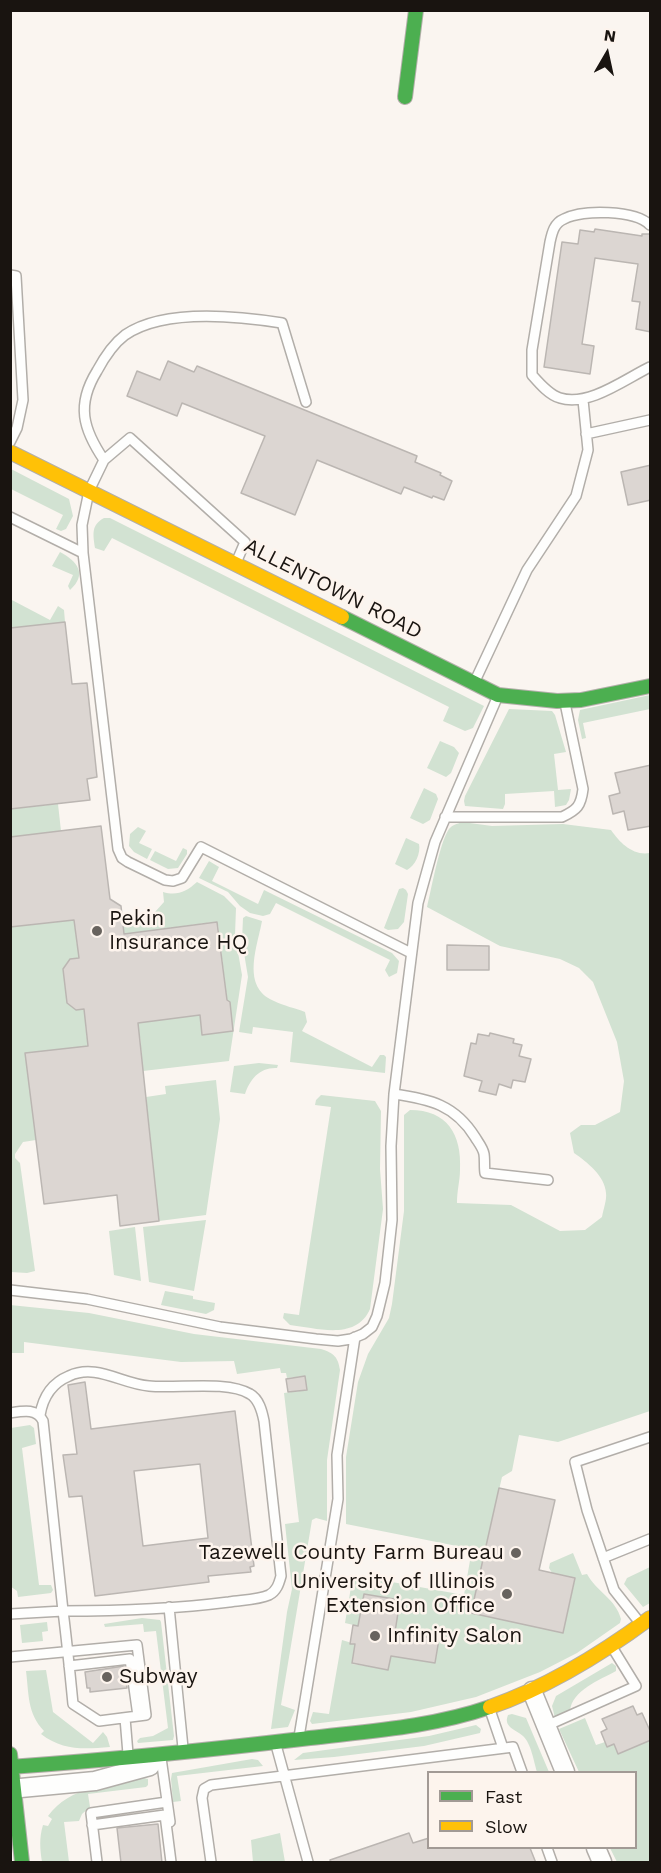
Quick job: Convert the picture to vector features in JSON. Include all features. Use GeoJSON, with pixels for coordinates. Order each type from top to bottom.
{"type":"FeatureCollection","features":[{"type":"Feature","properties":{"kind":"street"},"geometry":{"type":"LineString","coordinates":[[405,97],[416,10]]}},
{"type":"Feature","properties":{"kind":"street","name":"ALLENTOWN ROAD"},"geometry":{"type":"LineString","coordinates":[[10,452],[498,695],[564,701],[581,700],[651,686]]}},
{"type":"Feature","properties":{"kind":"street"},"geometry":{"type":"LineString","coordinates":[[22,1863],[11,1762],[129,1764],[225,1748],[421,1724],[489,1707],[532,1690],[612,1647],[646,1622]]}},
{"type":"Feature","properties":{"kind":"street"},"geometry":{"type":"LineString","coordinates":[[532,1690],[564,1771]]}},
{"type":"Feature","properties":{"kind":"street"},"geometry":{"type":"LineString","coordinates":[[13,1789],[95,1781],[129,1764]]}},
{"type":"Feature","properties":{"kind":"street"},"geometry":{"type":"LineString","coordinates":[[596,1849],[602,1863]]}},
{"type":"Feature","properties":{"kind":"lane"},"geometry":{"type":"LineString","coordinates":[[651,225],[619,213],[586,214],[564,219],[554,227],[532,350],[532,375],[541,386],[560,398],[583,400],[651,368]]}},
{"type":"Feature","properties":{"kind":"lane"},"geometry":{"type":"LineString","coordinates":[[10,275],[16,276],[23,400],[17,428],[10,442]]}},
{"type":"Feature","properties":{"kind":"lane"},"geometry":{"type":"LineString","coordinates":[[104,460],[92,442],[85,424],[84,403],[87,386],[105,357],[123,336],[138,328],[170,319],[212,316],[282,323],[306,402]]}},
{"type":"Feature","properties":{"kind":"lane"},"geometry":{"type":"LineString","coordinates":[[474,684],[527,570],[576,496],[588,450],[583,400]]}},
{"type":"Feature","properties":{"kind":"lane"},"geometry":{"type":"LineString","coordinates":[[586,434],[651,420]]}},
{"type":"Feature","properties":{"kind":"lane"},"geometry":{"type":"LineString","coordinates":[[235,564],[245,542],[130,438],[104,460],[89,491],[82,525],[83,553],[118,849],[122,858],[165,880],[173,881],[182,878],[201,847],[411,953]]}},
{"type":"Feature","properties":{"kind":"lane"},"geometry":{"type":"LineString","coordinates":[[10,517],[83,553]]}},
{"type":"Feature","properties":{"kind":"lane"},"geometry":{"type":"LineString","coordinates":[[10,1290],[87,1299],[220,1327],[338,1341],[356,1337],[372,1327],[385,1283],[392,1220],[391,1146],[394,1094],[418,903],[435,842],[498,695]]}},
{"type":"Feature","properties":{"kind":"lane"},"geometry":{"type":"LineString","coordinates":[[445,817],[562,817],[576,811],[582,802],[583,789],[564,701]]}},
{"type":"Feature","properties":{"kind":"lane"},"geometry":{"type":"LineString","coordinates":[[394,1094],[421,1098],[443,1105],[456,1115],[472,1133],[484,1153],[485,1173],[548,1180]]}},
{"type":"Feature","properties":{"kind":"lane"},"geometry":{"type":"LineString","coordinates":[[298,1739],[338,1499],[337,1455],[356,1337]]}},
{"type":"Feature","properties":{"kind":"lane"},"geometry":{"type":"LineString","coordinates":[[10,1614],[63,1611],[117,1611],[198,1606],[259,1598],[276,1590],[281,1576],[264,1421],[262,1409],[257,1401],[250,1394],[230,1388],[153,1387],[136,1385],[100,1373],[85,1372],[70,1375],[50,1389],[42,1403],[40,1415],[43,1421],[63,1611],[68,1652],[73,1704],[99,1721],[146,1715],[137,1645],[68,1652],[10,1657]]}},
{"type":"Feature","properties":{"kind":"lane"},"geometry":{"type":"LineString","coordinates":[[10,1413],[34,1412],[40,1415]]}},
{"type":"Feature","properties":{"kind":"lane"},"geometry":{"type":"LineString","coordinates":[[646,1622],[614,1590],[587,1510],[575,1462],[651,1437]]}},
{"type":"Feature","properties":{"kind":"lane"},"geometry":{"type":"LineString","coordinates":[[603,1558],[651,1539]]}},
{"type":"Feature","properties":{"kind":"lane"},"geometry":{"type":"LineString","coordinates":[[169,1607],[184,1755]]}},
{"type":"Feature","properties":{"kind":"lane"},"geometry":{"type":"LineString","coordinates":[[546,1726],[636,1686],[612,1647]]}},
{"type":"Feature","properties":{"kind":"lane"},"geometry":{"type":"LineString","coordinates":[[69,1666],[130,1659],[138,1716]]}},
{"type":"Feature","properties":{"kind":"lane"},"geometry":{"type":"LineString","coordinates":[[489,1707],[503,1748]]}},
{"type":"Feature","properties":{"kind":"lane"},"geometry":{"type":"LineString","coordinates":[[124,1718],[129,1764]]}},
{"type":"Feature","properties":{"kind":"lane"},"geometry":{"type":"LineString","coordinates":[[275,1742],[308,1863]]}},
{"type":"Feature","properties":{"kind":"lane"},"geometry":{"type":"LineString","coordinates":[[211,1863],[202,1798],[204,1789],[211,1785],[513,1747],[521,1771]]}},
{"type":"Feature","properties":{"kind":"lane"},"geometry":{"type":"LineString","coordinates":[[161,1759],[177,1863]]}},
{"type":"Feature","properties":{"kind":"lane"},"geometry":{"type":"LineString","coordinates":[[97,1863],[91,1813],[167,1802]]}},
{"type":"Feature","properties":{"kind":"lane"},"geometry":{"type":"LineString","coordinates":[[92,1825],[165,1815],[171,1863]]}},
{"type":"Feature","properties":{"kind":"green space"},"geometry":{"type":"Polygon","coordinates":[[[11,469],[69,499],[73,516],[66,529],[61,531],[56,529],[63,515],[11,489],[11,469]]]}},
{"type":"Feature","properties":{"kind":"green space"},"geometry":{"type":"Polygon","coordinates":[[[104,518],[110,518],[484,706],[473,728],[465,731],[443,721],[449,707],[112,538],[104,551],[95,548],[95,527],[104,518]]]}},
{"type":"Feature","properties":{"kind":"green space"},"geometry":{"type":"Polygon","coordinates":[[[60,552],[71,559],[78,568],[78,579],[70,590],[68,586],[73,575],[52,566],[60,552]]]}},
{"type":"Feature","properties":{"kind":"green space"},"geometry":{"type":"Polygon","coordinates":[[[10,599],[50,620],[58,606],[64,610],[65,622],[11,628],[10,599]]]}},
{"type":"Feature","properties":{"kind":"green space"},"geometry":{"type":"Polygon","coordinates":[[[650,695],[650,709],[583,723],[586,738],[582,739],[578,720],[580,710],[650,695]]]}},
{"type":"Feature","properties":{"kind":"green space"},"geometry":{"type":"Polygon","coordinates":[[[509,709],[552,711],[555,715],[566,752],[554,754],[558,790],[571,789],[566,805],[555,807],[554,791],[505,794],[503,809],[465,806],[465,796],[509,709]]]}},
{"type":"Feature","properties":{"kind":"green space"},"geometry":{"type":"Polygon","coordinates":[[[440,741],[454,747],[459,753],[451,773],[446,777],[427,768],[440,741]]]}},
{"type":"Feature","properties":{"kind":"green space"},"geometry":{"type":"Polygon","coordinates":[[[424,788],[436,794],[438,799],[430,820],[423,824],[410,818],[424,788]]]}},
{"type":"Feature","properties":{"kind":"green space"},"geometry":{"type":"Polygon","coordinates":[[[58,804],[61,831],[11,837],[10,809],[58,804]]]}},
{"type":"Feature","properties":{"kind":"green space"},"geometry":{"type":"Polygon","coordinates":[[[462,822],[492,826],[563,824],[611,830],[628,848],[650,853],[650,1411],[558,1442],[519,1435],[512,1471],[502,1477],[471,1612],[563,1633],[575,1579],[552,1573],[549,1568],[550,1563],[573,1553],[582,1575],[587,1574],[615,1606],[621,1619],[620,1623],[577,1653],[540,1672],[476,1697],[411,1712],[312,1724],[310,1721],[313,1712],[329,1714],[342,1640],[355,1644],[352,1664],[388,1669],[391,1656],[435,1663],[439,1639],[395,1632],[400,1600],[364,1594],[358,1626],[345,1623],[353,1575],[464,1595],[472,1549],[346,1524],[346,1457],[358,1382],[368,1354],[389,1318],[392,1304],[404,1211],[404,1115],[410,1110],[423,1111],[443,1119],[450,1126],[455,1135],[460,1157],[457,1203],[511,1205],[560,1231],[585,1230],[602,1217],[606,1193],[599,1175],[574,1153],[570,1133],[581,1125],[595,1125],[620,1112],[624,1081],[617,1042],[593,982],[579,968],[560,959],[500,946],[427,907],[446,835],[452,826],[462,822]]]}},
{"type":"Feature","properties":{"kind":"green space"},"geometry":{"type":"Polygon","coordinates":[[[138,827],[146,831],[139,843],[152,849],[147,859],[134,852],[129,846],[130,834],[138,827]]]}},
{"type":"Feature","properties":{"kind":"green space"},"geometry":{"type":"Polygon","coordinates":[[[406,838],[419,844],[415,862],[407,870],[395,864],[406,838]]]}},
{"type":"Feature","properties":{"kind":"green space"},"geometry":{"type":"Polygon","coordinates":[[[183,848],[187,850],[187,854],[178,868],[168,869],[150,860],[155,851],[176,861],[183,848]]]}},
{"type":"Feature","properties":{"kind":"green space"},"geometry":{"type":"Polygon","coordinates":[[[209,861],[219,867],[212,881],[258,904],[264,890],[392,953],[399,961],[397,973],[389,977],[385,970],[390,960],[276,903],[270,914],[263,916],[250,913],[240,906],[228,892],[199,878],[209,861]]]}},
{"type":"Feature","properties":{"kind":"green space"},"geometry":{"type":"Polygon","coordinates":[[[197,882],[224,896],[236,908],[235,935],[242,975],[229,1061],[143,1071],[140,1037],[116,1039],[120,1025],[200,1015],[204,1034],[230,1002],[227,1000],[218,925],[214,922],[124,934],[123,924],[146,922],[164,902],[163,892],[173,894],[181,892],[197,882]]]}},
{"type":"Feature","properties":{"kind":"green space"},"geometry":{"type":"Polygon","coordinates":[[[403,888],[408,894],[404,922],[398,929],[388,930],[384,928],[399,889],[403,888]]]}},
{"type":"Feature","properties":{"kind":"green space"},"geometry":{"type":"Polygon","coordinates":[[[246,916],[262,921],[255,954],[254,977],[264,995],[278,1003],[305,1012],[307,1022],[302,1031],[372,1067],[380,1055],[384,1055],[386,1057],[385,1073],[290,1062],[293,1032],[253,1027],[252,1034],[239,1032],[248,977],[242,941],[243,918],[246,916]]]}},
{"type":"Feature","properties":{"kind":"green space"},"geometry":{"type":"Polygon","coordinates":[[[74,920],[81,958],[70,959],[63,969],[67,1003],[76,1010],[92,1008],[85,1023],[88,1046],[25,1053],[36,1140],[23,1142],[15,1158],[20,1163],[35,1271],[11,1272],[11,927],[74,920]]]}},
{"type":"Feature","properties":{"kind":"green space"},"geometry":{"type":"Polygon","coordinates":[[[259,1063],[278,1065],[277,1068],[271,1068],[256,1075],[245,1094],[230,1092],[234,1066],[259,1063]]]}},
{"type":"Feature","properties":{"kind":"green space"},"geometry":{"type":"Polygon","coordinates":[[[216,1080],[220,1119],[206,1215],[159,1221],[146,1097],[166,1094],[165,1086],[216,1080]]]}},
{"type":"Feature","properties":{"kind":"green space"},"geometry":{"type":"Polygon","coordinates":[[[321,1095],[375,1101],[381,1111],[380,1169],[383,1209],[370,1309],[364,1319],[355,1325],[335,1330],[290,1325],[283,1318],[284,1313],[299,1315],[331,1107],[315,1105],[321,1095]]]}},
{"type":"Feature","properties":{"kind":"green space"},"geometry":{"type":"Polygon","coordinates":[[[206,1220],[194,1291],[149,1282],[143,1227],[206,1220]]]}},
{"type":"Feature","properties":{"kind":"green space"},"geometry":{"type":"Polygon","coordinates":[[[135,1227],[141,1281],[114,1275],[109,1231],[135,1227]]]}},
{"type":"Feature","properties":{"kind":"green space"},"geometry":{"type":"Polygon","coordinates":[[[165,1291],[215,1303],[214,1310],[206,1314],[161,1305],[165,1291]]]}},
{"type":"Feature","properties":{"kind":"green space"},"geometry":{"type":"Polygon","coordinates":[[[10,1305],[89,1313],[194,1334],[321,1349],[337,1359],[340,1370],[327,1460],[327,1521],[316,1518],[312,1520],[281,1705],[295,1710],[288,1727],[271,1729],[292,1589],[285,1524],[299,1522],[284,1393],[307,1390],[305,1376],[287,1378],[286,1373],[281,1373],[280,1368],[237,1374],[234,1361],[181,1362],[24,1342],[24,1353],[11,1353],[10,1305]]]}},
{"type":"Feature","properties":{"kind":"green space"},"geometry":{"type":"Polygon","coordinates":[[[30,1425],[34,1428],[36,1444],[22,1448],[39,1585],[51,1585],[53,1590],[51,1593],[18,1597],[17,1591],[10,1586],[11,1428],[30,1425]]]}},
{"type":"Feature","properties":{"kind":"green space"},"geometry":{"type":"Polygon","coordinates":[[[650,1567],[650,1603],[643,1607],[624,1584],[627,1578],[650,1567]]]}},
{"type":"Feature","properties":{"kind":"green space"},"geometry":{"type":"Polygon","coordinates":[[[142,1618],[161,1622],[173,1740],[138,1743],[137,1741],[168,1728],[156,1631],[144,1632],[143,1624],[105,1627],[104,1624],[142,1618]]]}},
{"type":"Feature","properties":{"kind":"green space"},"geometry":{"type":"Polygon","coordinates":[[[47,1622],[48,1631],[42,1632],[43,1641],[22,1643],[20,1625],[47,1622]]]}},
{"type":"Feature","properties":{"kind":"green space"},"geometry":{"type":"Polygon","coordinates":[[[612,1663],[616,1666],[616,1671],[581,1691],[570,1711],[555,1718],[552,1706],[556,1696],[612,1663]]]}},
{"type":"Feature","properties":{"kind":"green space"},"geometry":{"type":"Polygon","coordinates":[[[46,1670],[53,1712],[93,1743],[103,1732],[110,1747],[74,1748],[49,1740],[41,1734],[44,1731],[34,1717],[26,1671],[46,1670]]]}},
{"type":"Feature","properties":{"kind":"green space"},"geometry":{"type":"Polygon","coordinates":[[[508,1715],[526,1718],[549,1771],[537,1771],[526,1739],[508,1725],[508,1715]]]}},
{"type":"Feature","properties":{"kind":"green space"},"geometry":{"type":"Polygon","coordinates":[[[585,1718],[596,1745],[605,1742],[607,1747],[614,1744],[618,1754],[649,1741],[650,1734],[650,1862],[617,1862],[610,1849],[637,1849],[637,1771],[579,1771],[559,1729],[585,1718]]]}},
{"type":"Feature","properties":{"kind":"green space"},"geometry":{"type":"Polygon","coordinates":[[[476,1725],[481,1729],[480,1733],[424,1746],[294,1760],[303,1753],[429,1736],[476,1725]]]}},
{"type":"Feature","properties":{"kind":"green space"},"geometry":{"type":"Polygon","coordinates":[[[252,1759],[258,1760],[263,1766],[177,1776],[181,1801],[173,1802],[172,1773],[252,1759]]]}},
{"type":"Feature","properties":{"kind":"green space"},"geometry":{"type":"Polygon","coordinates":[[[148,1779],[146,1787],[88,1794],[90,1807],[82,1814],[79,1821],[64,1822],[69,1862],[42,1862],[40,1843],[43,1825],[48,1826],[52,1819],[48,1816],[57,1806],[79,1792],[148,1779]]]}},
{"type":"Feature","properties":{"kind":"green space"},"geometry":{"type":"Polygon","coordinates":[[[280,1833],[285,1862],[253,1862],[251,1840],[280,1833]]]}},
{"type":"Feature","properties":{"kind":"building"},"geometry":{"type":"Polygon","coordinates":[[[595,229],[642,236],[642,234],[651,234],[651,332],[636,329],[640,302],[632,301],[638,264],[595,258],[582,344],[594,346],[590,374],[544,367],[562,242],[578,244],[580,230],[594,232],[595,229]]]}},
{"type":"Feature","properties":{"kind":"building"},"geometry":{"type":"Polygon","coordinates":[[[168,361],[194,372],[197,366],[417,456],[415,462],[441,473],[440,475],[452,481],[444,500],[433,496],[432,498],[404,487],[401,494],[317,460],[295,515],[241,493],[265,436],[182,403],[177,416],[127,396],[137,371],[160,380],[168,361]]]}},
{"type":"Feature","properties":{"kind":"building"},"geometry":{"type":"Polygon","coordinates":[[[651,465],[651,500],[628,505],[621,472],[651,465]]]}},
{"type":"Feature","properties":{"kind":"building"},"geometry":{"type":"Polygon","coordinates":[[[65,622],[72,684],[87,683],[97,777],[87,779],[90,800],[10,809],[10,628],[65,622]]]}},
{"type":"Feature","properties":{"kind":"building"},"geometry":{"type":"Polygon","coordinates":[[[651,765],[651,826],[628,830],[624,811],[613,814],[609,796],[620,793],[615,773],[651,765]]]}},
{"type":"Feature","properties":{"kind":"building"},"geometry":{"type":"Polygon","coordinates":[[[101,826],[110,899],[121,906],[124,934],[217,922],[233,1031],[202,1035],[200,1015],[138,1023],[159,1221],[120,1226],[117,1195],[44,1204],[25,1053],[88,1046],[84,1009],[76,1010],[67,1003],[63,969],[70,959],[79,958],[74,920],[10,927],[10,837],[101,826]]]}},
{"type":"Feature","properties":{"kind":"building"},"geometry":{"type":"Polygon","coordinates":[[[447,945],[489,946],[489,970],[447,970],[447,945]]]}},
{"type":"Feature","properties":{"kind":"building"},"geometry":{"type":"Polygon","coordinates":[[[490,1033],[514,1039],[513,1043],[522,1045],[519,1056],[531,1059],[525,1082],[513,1080],[511,1088],[499,1084],[496,1095],[479,1091],[482,1081],[464,1076],[471,1043],[476,1044],[478,1034],[489,1036],[490,1033]]]}},
{"type":"Feature","properties":{"kind":"building"},"geometry":{"type":"Polygon","coordinates":[[[305,1376],[307,1390],[288,1392],[286,1379],[305,1376]]]}},
{"type":"Feature","properties":{"kind":"building"},"geometry":{"type":"Polygon","coordinates":[[[85,1382],[91,1429],[235,1411],[254,1566],[250,1567],[251,1572],[208,1576],[209,1582],[95,1596],[82,1496],[69,1497],[63,1455],[77,1454],[68,1385],[85,1382]],[[200,1464],[134,1471],[143,1546],[208,1538],[200,1464]]]}},
{"type":"Feature","properties":{"kind":"building"},"geometry":{"type":"Polygon","coordinates":[[[499,1488],[555,1500],[539,1570],[575,1578],[563,1633],[471,1613],[499,1488]]]}},
{"type":"Feature","properties":{"kind":"building"},"geometry":{"type":"Polygon","coordinates":[[[364,1594],[400,1600],[395,1632],[439,1639],[435,1663],[391,1656],[388,1670],[352,1663],[355,1644],[350,1644],[353,1625],[358,1626],[364,1594]]]}},
{"type":"Feature","properties":{"kind":"building"},"geometry":{"type":"Polygon","coordinates":[[[124,1666],[127,1688],[90,1692],[90,1688],[87,1688],[85,1672],[124,1666]]]}},
{"type":"Feature","properties":{"kind":"building"},"geometry":{"type":"Polygon","coordinates":[[[633,1706],[637,1715],[642,1713],[651,1733],[651,1740],[618,1754],[614,1744],[607,1747],[601,1732],[607,1729],[602,1719],[633,1706]]]}},
{"type":"Feature","properties":{"kind":"building"},"geometry":{"type":"Polygon","coordinates":[[[158,1824],[162,1863],[121,1863],[117,1828],[158,1824]]]}},
{"type":"Feature","properties":{"kind":"building"},"geometry":{"type":"Polygon","coordinates":[[[409,1833],[413,1843],[427,1839],[427,1849],[530,1849],[536,1863],[331,1863],[330,1860],[409,1833]]]}},
{"type":"Feature","properties":{"kind":"traffic: fast"},"geometry":{"type":"LineString","coordinates":[[405,97],[416,10]]}},
{"type":"Feature","properties":{"kind":"traffic: fast"},"geometry":{"type":"LineString","coordinates":[[342,617],[498,695],[557,701],[581,700],[650,686]]}},
{"type":"Feature","properties":{"kind":"traffic: fast"},"geometry":{"type":"LineString","coordinates":[[10,1767],[235,1747],[378,1730],[423,1724],[490,1707]]}},
{"type":"Feature","properties":{"kind":"traffic: fast"},"geometry":{"type":"LineString","coordinates":[[10,1754],[22,1862]]}},
{"type":"Feature","properties":{"kind":"traffic: slow"},"geometry":{"type":"LineString","coordinates":[[10,452],[342,617]]}},
{"type":"Feature","properties":{"kind":"traffic: slow"},"geometry":{"type":"LineString","coordinates":[[490,1707],[532,1690],[573,1669],[650,1618]]}},
{"type":"Feature","properties":{"kind":"place","name":"Pekin Insurance HQ"},"geometry":{"type":"Point","coordinates":[97,931]}},
{"type":"Feature","properties":{"kind":"place","name":"Tazewell County Farm Bureau"},"geometry":{"type":"Point","coordinates":[516,1553]}},
{"type":"Feature","properties":{"kind":"place","name":"University of Illinois Extension Office"},"geometry":{"type":"Point","coordinates":[507,1594]}},
{"type":"Feature","properties":{"kind":"place","name":"Infinity Salon"},"geometry":{"type":"Point","coordinates":[375,1636]}},
{"type":"Feature","properties":{"kind":"place","name":"Subway"},"geometry":{"type":"Point","coordinates":[107,1677]}}]}
